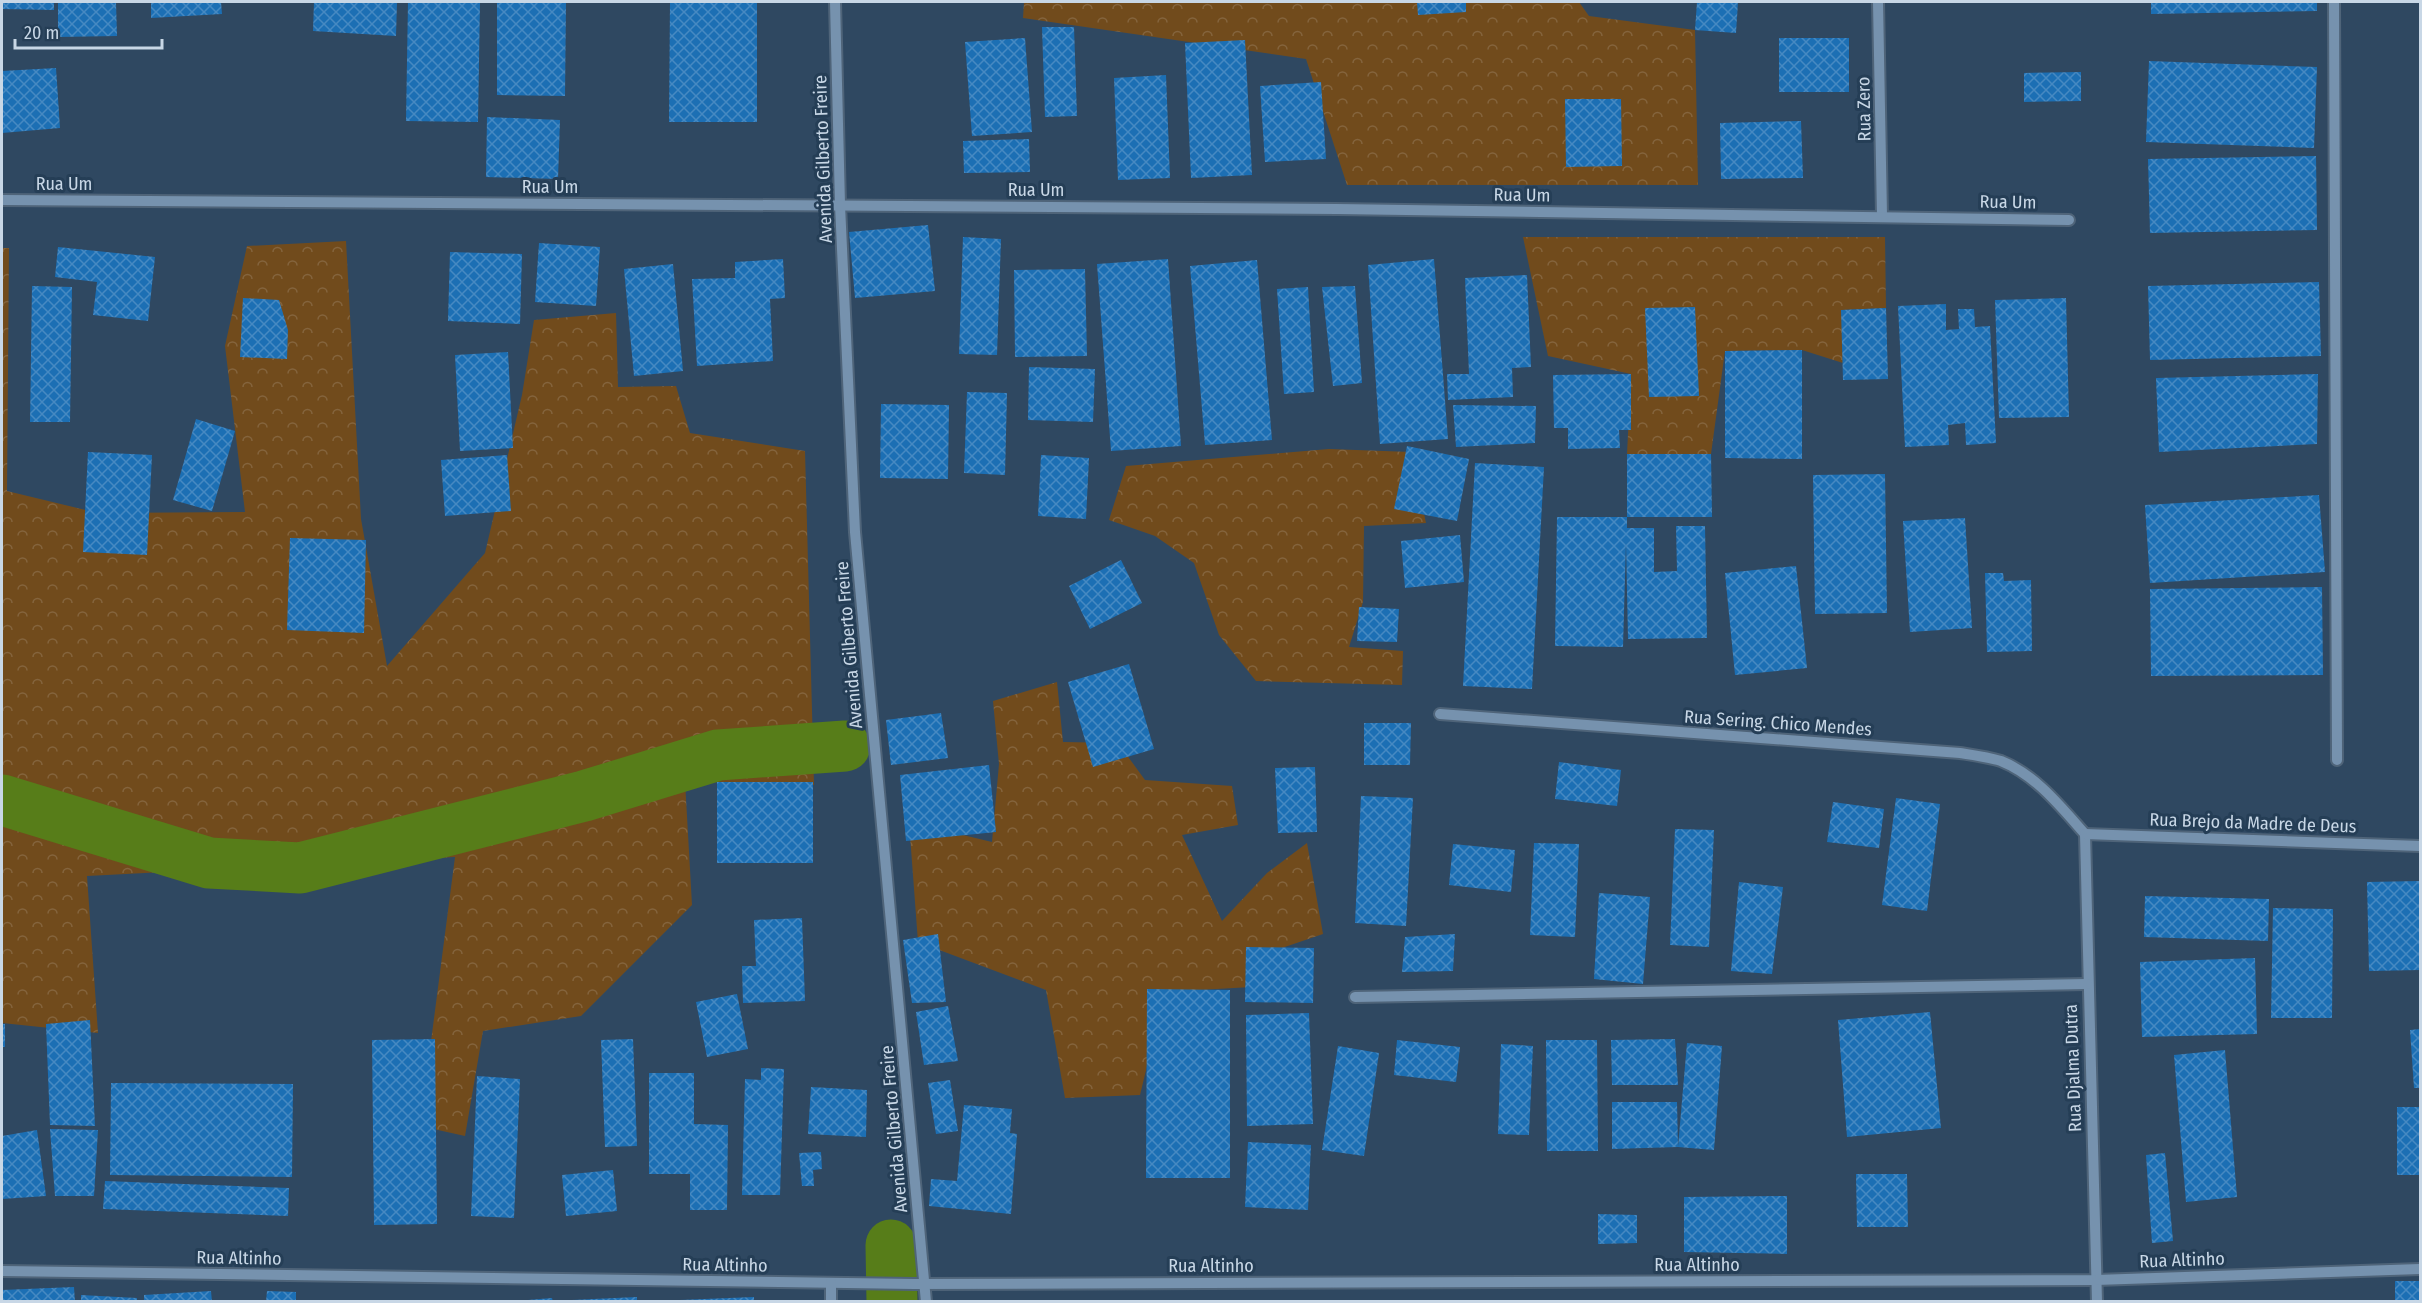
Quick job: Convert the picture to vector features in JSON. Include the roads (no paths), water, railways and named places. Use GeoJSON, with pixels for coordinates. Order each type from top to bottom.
{"type":"FeatureCollection","features":[{"type":"Feature","properties":{"kind":"street","name":"Avenida Gilberto Freire"},"geometry":{"type":"LineString","coordinates":[[836,2],[840,205],[855,532],[920,1284],[926,1302]]}},
{"type":"Feature","properties":{"kind":"street","name":"Rua Zero"},"geometry":{"type":"LineString","coordinates":[[1878,2],[1882,216]]}},
{"type":"Feature","properties":{"kind":"street"},"geometry":{"type":"LineString","coordinates":[[2334,2],[2337,760]]}},
{"type":"Feature","properties":{"kind":"street","name":"Rua Um"},"geometry":{"type":"LineString","coordinates":[[2,200],[840,205],[2069,220]]}},
{"type":"Feature","properties":{"kind":"street","name":"Rua Sering. Chico Mendes"},"geometry":{"type":"LineString","coordinates":[[1440,714],[1960,753],[2000,761],[2022,772],[2054,800],[2085,834]]}},
{"type":"Feature","properties":{"kind":"street","name":"Rua Brejo da Madre de Deus"},"geometry":{"type":"LineString","coordinates":[[2085,834],[2421,846]]}},
{"type":"Feature","properties":{"kind":"street","name":"Rua Djalma Dutra"},"geometry":{"type":"LineString","coordinates":[[2085,834],[2087,984],[2097,1302]]}},
{"type":"Feature","properties":{"kind":"street"},"geometry":{"type":"LineString","coordinates":[[1355,997],[2087,984]]}},
{"type":"Feature","properties":{"kind":"street","name":"Rua Altinho"},"geometry":{"type":"LineString","coordinates":[[2,1271],[920,1284],[2096,1280],[2421,1269]]}},
{"type":"Feature","properties":{"kind":"street"},"geometry":{"type":"LineString","coordinates":[[831,1283],[831,1302]]}},
{"type":"Feature","properties":{"kind":"waterway"},"geometry":{"type":"LineString","coordinates":[[2,800],[209,863],[300,868],[584,796],[718,755],[845,746]]}},
{"type":"Feature","properties":{"kind":"waterway"},"geometry":{"type":"LineString","coordinates":[[891,1245],[892,1302]]}}]}
